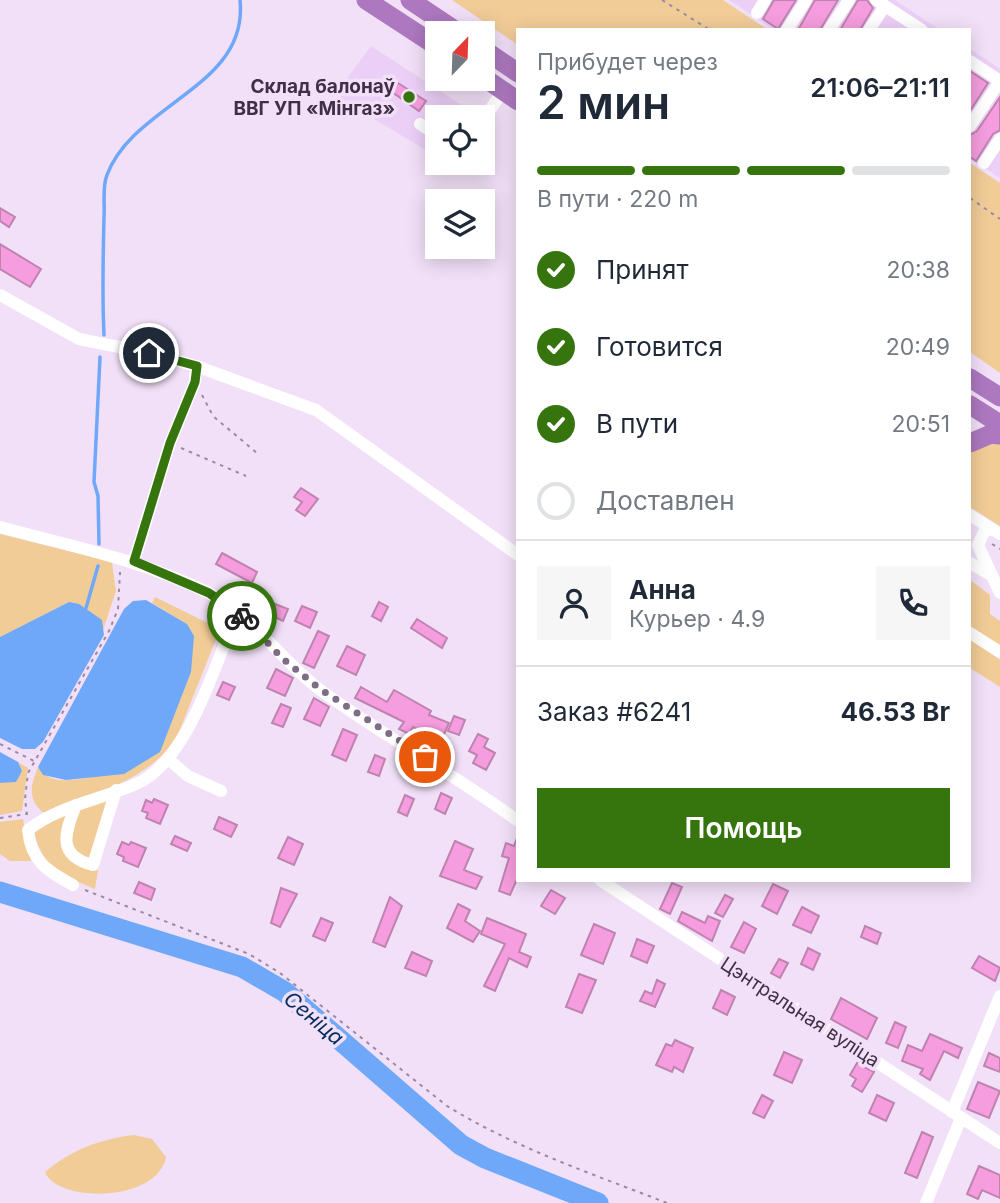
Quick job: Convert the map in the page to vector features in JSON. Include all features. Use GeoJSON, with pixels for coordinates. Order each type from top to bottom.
{"type":"FeatureCollection","features":[{"type":"Feature","properties":{"kind":"highway"},"geometry":{"type":"LineString","coordinates":[[366,0],[425,39]]}},
{"type":"Feature","properties":{"kind":"highway"},"geometry":{"type":"LineString","coordinates":[[410,0],[441,21]]}},
{"type":"Feature","properties":{"kind":"highway"},"geometry":{"type":"LineString","coordinates":[[495,58],[516,72]]}},
{"type":"Feature","properties":{"kind":"highway"},"geometry":{"type":"LineString","coordinates":[[495,85],[511,96]]}},
{"type":"Feature","properties":{"kind":"highway"},"geometry":{"type":"LineString","coordinates":[[971,379],[1000,397]]}},
{"type":"Feature","properties":{"kind":"highway"},"geometry":{"type":"LineString","coordinates":[[971,406],[1000,424]]}},
{"type":"Feature","properties":{"kind":"highway"},"geometry":{"type":"LineString","coordinates":[[971,443],[991,434],[1000,435]]}},
{"type":"Feature","properties":{"kind":"street"},"geometry":{"type":"LineString","coordinates":[[757,13],[765,0]]}},
{"type":"Feature","properties":{"kind":"street"},"geometry":{"type":"LineString","coordinates":[[788,28],[806,0]]}},
{"type":"Feature","properties":{"kind":"street"},"geometry":{"type":"LineString","coordinates":[[831,28],[849,0]]}},
{"type":"Feature","properties":{"kind":"street"},"geometry":{"type":"LineString","coordinates":[[870,28],[880,3],[915,28]]}},
{"type":"Feature","properties":{"kind":"street"},"geometry":{"type":"LineString","coordinates":[[971,63],[1000,81],[971,124]]}},
{"type":"Feature","properties":{"kind":"street"},"geometry":{"type":"LineString","coordinates":[[495,110],[511,96]]}},
{"type":"Feature","properties":{"kind":"street"},"geometry":{"type":"LineString","coordinates":[[420,124],[425,127]]}},
{"type":"Feature","properties":{"kind":"street"},"geometry":{"type":"LineString","coordinates":[[984,163],[1000,139]]}},
{"type":"Feature","properties":{"kind":"street"},"geometry":{"type":"LineString","coordinates":[[0,295],[79,339],[169,357],[316,410],[516,554]]}},
{"type":"Feature","properties":{"kind":"street"},"geometry":{"type":"LineString","coordinates":[[134,561],[170,443],[195,382],[197,366]]}},
{"type":"Feature","properties":{"kind":"street"},"geometry":{"type":"LineString","coordinates":[[971,516],[995,536]]}},
{"type":"Feature","properties":{"kind":"street"},"geometry":{"type":"LineString","coordinates":[[0,527],[134,561],[209,593],[237,612],[282,658],[320,689],[516,820]]}},
{"type":"Feature","properties":{"kind":"street"},"geometry":{"type":"LineString","coordinates":[[995,536],[984,532],[978,545],[998,579],[1000,593]]}},
{"type":"Feature","properties":{"kind":"street"},"geometry":{"type":"LineString","coordinates":[[971,564],[998,579]]}},
{"type":"Feature","properties":{"kind":"street"},"geometry":{"type":"LineString","coordinates":[[73,885],[51,874],[36,860],[29,846],[28,830],[44,818],[138,783],[168,759],[179,747],[237,612]]}},
{"type":"Feature","properties":{"kind":"street"},"geometry":{"type":"LineString","coordinates":[[971,634],[1000,652]]}},
{"type":"Feature","properties":{"kind":"street"},"geometry":{"type":"LineString","coordinates":[[168,759],[188,776],[221,791]]}},
{"type":"Feature","properties":{"kind":"street"},"geometry":{"type":"LineString","coordinates":[[76,805],[65,833],[68,848],[78,861],[93,865],[116,790]]}},
{"type":"Feature","properties":{"kind":"street","name":"Цэнтральная вуліца"},"geometry":{"type":"LineString","coordinates":[[603,882],[1000,1143]]}},
{"type":"Feature","properties":{"kind":"street"},"geometry":{"type":"LineString","coordinates":[[926,1203],[1000,996]]}},
{"type":"Feature","properties":{"kind":"path"},"geometry":{"type":"LineString","coordinates":[[662,0],[707,28]]}},
{"type":"Feature","properties":{"kind":"path"},"geometry":{"type":"LineString","coordinates":[[971,199],[1000,219]]}},
{"type":"Feature","properties":{"kind":"path"},"geometry":{"type":"LineString","coordinates":[[195,382],[213,416],[258,454]]}},
{"type":"Feature","properties":{"kind":"path"},"geometry":{"type":"LineString","coordinates":[[170,443],[246,476]]}},
{"type":"Feature","properties":{"kind":"path"},"geometry":{"type":"LineString","coordinates":[[995,536],[1000,550]]}},
{"type":"Feature","properties":{"kind":"path"},"geometry":{"type":"LineString","coordinates":[[28,830],[24,799],[28,774],[114,620],[121,586],[120,558]]}},
{"type":"Feature","properties":{"kind":"path"},"geometry":{"type":"LineString","coordinates":[[0,744],[35,762]]}},
{"type":"Feature","properties":{"kind":"path"},"geometry":{"type":"LineString","coordinates":[[0,818],[26,814]]}},
{"type":"Feature","properties":{"kind":"path"},"geometry":{"type":"LineString","coordinates":[[73,885],[249,954],[280,973],[467,1119],[500,1136],[667,1203]]}},
{"type":"Feature","properties":{"kind":"shaded area"},"geometry":{"type":"Polygon","coordinates":[[[452,0],[723,0],[765,28],[516,28],[516,44],[495,29],[495,21],[483,21],[452,0]]]}},
{"type":"Feature","properties":{"kind":"shaded area"},"geometry":{"type":"Polygon","coordinates":[[[729,0],[895,0],[937,28],[771,28],[729,0]]]}},
{"type":"Feature","properties":{"kind":"shaded area"},"geometry":{"type":"Polygon","coordinates":[[[371,46],[425,81],[425,91],[440,91],[461,105],[425,105],[425,150],[335,95],[371,46]]]}},
{"type":"Feature","properties":{"kind":"shaded area"},"geometry":{"type":"Polygon","coordinates":[[[971,50],[1000,69],[1000,178],[971,159],[971,50]]]}},
{"type":"Feature","properties":{"kind":"shaded area"},"geometry":{"type":"Polygon","coordinates":[[[971,164],[1000,183],[1000,373],[971,353],[971,164]]]}},
{"type":"Feature","properties":{"kind":"shaded area"},"geometry":{"type":"Polygon","coordinates":[[[1000,440],[1000,526],[971,508],[971,449],[1000,440]]]}},
{"type":"Feature","properties":{"kind":"shaded area"},"geometry":{"type":"Polygon","coordinates":[[[0,534],[112,562],[116,591],[103,630],[102,620],[69,602],[0,637],[0,534]]]}},
{"type":"Feature","properties":{"kind":"shaded area"},"geometry":{"type":"Polygon","coordinates":[[[971,581],[990,595],[990,614],[1000,621],[1000,645],[971,627],[971,581]]]}},
{"type":"Feature","properties":{"kind":"shaded area"},"geometry":{"type":"Polygon","coordinates":[[[155,597],[220,629],[177,737],[166,752],[152,764],[121,783],[51,812],[42,812],[32,796],[38,767],[54,779],[87,778],[187,624],[152,603],[155,597]]]}},
{"type":"Feature","properties":{"kind":"shaded area"},"geometry":{"type":"Polygon","coordinates":[[[971,640],[1000,660],[1000,687],[971,669],[971,640]]]}},
{"type":"Feature","properties":{"kind":"shaded area"},"geometry":{"type":"Polygon","coordinates":[[[18,762],[28,768],[22,811],[0,815],[0,783],[16,781],[22,771],[18,762]]]}},
{"type":"Feature","properties":{"kind":"shaded area"},"geometry":{"type":"Polygon","coordinates":[[[110,797],[91,862],[70,848],[78,809],[110,797]]]}},
{"type":"Feature","properties":{"kind":"shaded area"},"geometry":{"type":"Polygon","coordinates":[[[72,811],[63,832],[77,864],[98,870],[95,889],[54,868],[42,853],[33,829],[72,811]]]}},
{"type":"Feature","properties":{"kind":"shaded area"},"geometry":{"type":"Polygon","coordinates":[[[23,819],[31,861],[10,861],[0,854],[0,822],[23,819]]]}},
{"type":"Feature","properties":{"kind":"shaded area"},"geometry":{"type":"Polygon","coordinates":[[[134,1135],[152,1139],[166,1157],[159,1172],[145,1183],[127,1190],[86,1193],[53,1182],[45,1172],[86,1147],[109,1139],[134,1135]]]}},
{"type":"Feature","properties":{"kind":"water"},"geometry":{"type":"Polygon","coordinates":[[[146,600],[187,624],[194,636],[191,672],[160,752],[124,774],[66,780],[43,775],[38,767],[124,609],[133,601],[146,600]]]}},
{"type":"Feature","properties":{"kind":"water"},"geometry":{"type":"Polygon","coordinates":[[[69,602],[79,604],[102,620],[104,635],[43,742],[35,749],[22,749],[0,738],[0,637],[69,602]]]}},
{"type":"Feature","properties":{"kind":"water"},"geometry":{"type":"Polygon","coordinates":[[[0,752],[18,762],[22,771],[16,782],[0,783],[0,752]]]}},
{"type":"Feature","properties":{"kind":"building"},"geometry":{"type":"Polygon","coordinates":[[[774,0],[796,0],[779,28],[763,19],[774,0]]]}},
{"type":"Feature","properties":{"kind":"building"},"geometry":{"type":"Polygon","coordinates":[[[815,0],[838,0],[821,28],[799,28],[815,0]]]}},
{"type":"Feature","properties":{"kind":"building"},"geometry":{"type":"Polygon","coordinates":[[[858,0],[867,0],[873,8],[861,28],[841,28],[858,0]]]}},
{"type":"Feature","properties":{"kind":"building"},"geometry":{"type":"Polygon","coordinates":[[[971,72],[988,83],[971,109],[971,72]]]}},
{"type":"Feature","properties":{"kind":"building","name":"Склад балонаў ВВГ УП «Мінгаз»"},"geometry":{"type":"Polygon","coordinates":[[[398,83],[426,101],[419,111],[392,92],[398,83]]]}},
{"type":"Feature","properties":{"kind":"building"},"geometry":{"type":"Polygon","coordinates":[[[1000,97],[1000,130],[993,134],[976,161],[971,158],[971,134],[977,131],[1000,97]]]}},
{"type":"Feature","properties":{"kind":"building"},"geometry":{"type":"Polygon","coordinates":[[[0,208],[15,217],[9,227],[0,221],[0,208]]]}},
{"type":"Feature","properties":{"kind":"building"},"geometry":{"type":"Polygon","coordinates":[[[0,244],[41,269],[30,287],[0,269],[0,244]]]}},
{"type":"Feature","properties":{"kind":"building"},"geometry":{"type":"Polygon","coordinates":[[[301,488],[318,499],[305,516],[296,510],[302,502],[294,497],[301,488]]]}},
{"type":"Feature","properties":{"kind":"building"},"geometry":{"type":"Polygon","coordinates":[[[222,553],[257,572],[252,583],[216,564],[222,553]]]}},
{"type":"Feature","properties":{"kind":"building"},"geometry":{"type":"Polygon","coordinates":[[[379,602],[388,607],[381,621],[372,616],[379,602]]]}},
{"type":"Feature","properties":{"kind":"building"},"geometry":{"type":"Polygon","coordinates":[[[275,604],[288,609],[283,621],[270,615],[275,604]]]}},
{"type":"Feature","properties":{"kind":"building"},"geometry":{"type":"Polygon","coordinates":[[[302,606],[317,612],[310,628],[295,621],[302,606]]]}},
{"type":"Feature","properties":{"kind":"building"},"geometry":{"type":"Polygon","coordinates":[[[417,619],[447,638],[442,648],[411,628],[417,619]]]}},
{"type":"Feature","properties":{"kind":"building"},"geometry":{"type":"Polygon","coordinates":[[[318,631],[329,636],[314,668],[303,663],[318,631]]]}},
{"type":"Feature","properties":{"kind":"building"},"geometry":{"type":"Polygon","coordinates":[[[347,646],[365,655],[356,675],[337,666],[347,646]]]}},
{"type":"Feature","properties":{"kind":"building"},"geometry":{"type":"Polygon","coordinates":[[[276,669],[293,678],[285,696],[267,688],[276,669]]]}},
{"type":"Feature","properties":{"kind":"building"},"geometry":{"type":"Polygon","coordinates":[[[223,682],[235,687],[229,700],[217,695],[223,682]]]}},
{"type":"Feature","properties":{"kind":"building"},"geometry":{"type":"Polygon","coordinates":[[[361,687],[387,702],[394,690],[431,711],[429,715],[449,723],[438,748],[426,743],[429,736],[413,727],[409,734],[399,729],[404,722],[355,698],[361,687]]]}},
{"type":"Feature","properties":{"kind":"building"},"geometry":{"type":"Polygon","coordinates":[[[314,698],[329,707],[320,726],[304,719],[314,698]]]}},
{"type":"Feature","properties":{"kind":"building"},"geometry":{"type":"Polygon","coordinates":[[[281,704],[291,708],[283,727],[272,723],[281,704]]]}},
{"type":"Feature","properties":{"kind":"building"},"geometry":{"type":"Polygon","coordinates":[[[454,716],[465,720],[459,735],[448,731],[454,716]]]}},
{"type":"Feature","properties":{"kind":"building"},"geometry":{"type":"Polygon","coordinates":[[[343,729],[357,735],[346,761],[332,755],[343,729]]]}},
{"type":"Feature","properties":{"kind":"building"},"geometry":{"type":"Polygon","coordinates":[[[478,734],[488,739],[484,747],[495,753],[486,770],[473,763],[477,755],[469,751],[478,734]]]}},
{"type":"Feature","properties":{"kind":"building"},"geometry":{"type":"Polygon","coordinates":[[[375,755],[385,759],[379,776],[368,772],[375,755]]]}},
{"type":"Feature","properties":{"kind":"building"},"geometry":{"type":"Polygon","coordinates":[[[441,793],[452,798],[445,814],[435,809],[441,793]]]}},
{"type":"Feature","properties":{"kind":"building"},"geometry":{"type":"Polygon","coordinates":[[[405,795],[414,799],[407,816],[398,812],[405,795]]]}},
{"type":"Feature","properties":{"kind":"building"},"geometry":{"type":"Polygon","coordinates":[[[154,799],[168,805],[160,824],[146,818],[148,813],[142,811],[146,800],[152,803],[154,799]]]}},
{"type":"Feature","properties":{"kind":"building"},"geometry":{"type":"Polygon","coordinates":[[[219,817],[237,825],[231,837],[214,829],[219,817]]]}},
{"type":"Feature","properties":{"kind":"building"},"geometry":{"type":"Polygon","coordinates":[[[175,836],[191,843],[187,851],[171,844],[175,836]]]}},
{"type":"Feature","properties":{"kind":"building"},"geometry":{"type":"Polygon","coordinates":[[[288,837],[303,844],[294,865],[278,858],[288,837]]]}},
{"type":"Feature","properties":{"kind":"building"},"geometry":{"type":"Polygon","coordinates":[[[455,841],[473,849],[464,870],[482,877],[476,889],[440,876],[455,841]]]}},
{"type":"Feature","properties":{"kind":"building"},"geometry":{"type":"Polygon","coordinates":[[[516,841],[516,882],[510,895],[499,891],[509,858],[502,856],[506,843],[514,846],[516,841]]]}},
{"type":"Feature","properties":{"kind":"building"},"geometry":{"type":"Polygon","coordinates":[[[122,842],[129,845],[131,842],[146,848],[138,867],[123,861],[124,857],[117,854],[122,842]]]}},
{"type":"Feature","properties":{"kind":"building"},"geometry":{"type":"Polygon","coordinates":[[[139,882],[155,889],[151,900],[134,893],[139,882]]]}},
{"type":"Feature","properties":{"kind":"building"},"geometry":{"type":"Polygon","coordinates":[[[672,883],[682,887],[670,914],[660,909],[672,883]]]}},
{"type":"Feature","properties":{"kind":"building"},"geometry":{"type":"Polygon","coordinates":[[[773,884],[788,891],[777,914],[762,906],[773,884]]]}},
{"type":"Feature","properties":{"kind":"building"},"geometry":{"type":"Polygon","coordinates":[[[281,888],[297,894],[280,927],[271,923],[281,888]]]}},
{"type":"Feature","properties":{"kind":"building"},"geometry":{"type":"Polygon","coordinates":[[[551,890],[565,898],[555,914],[541,906],[551,890]]]}},
{"type":"Feature","properties":{"kind":"building"},"geometry":{"type":"Polygon","coordinates":[[[725,895],[733,899],[723,917],[715,913],[725,895]]]}},
{"type":"Feature","properties":{"kind":"building"},"geometry":{"type":"Polygon","coordinates":[[[390,897],[402,906],[385,947],[373,942],[390,897]]]}},
{"type":"Feature","properties":{"kind":"building"},"geometry":{"type":"Polygon","coordinates":[[[458,904],[470,910],[465,921],[480,931],[473,942],[447,928],[458,904]]]}},
{"type":"Feature","properties":{"kind":"building"},"geometry":{"type":"Polygon","coordinates":[[[802,907],[819,916],[811,933],[793,925],[802,907]]]}},
{"type":"Feature","properties":{"kind":"building"},"geometry":{"type":"Polygon","coordinates":[[[682,912],[705,923],[708,916],[720,921],[712,941],[678,921],[682,912]]]}},
{"type":"Feature","properties":{"kind":"building"},"geometry":{"type":"Polygon","coordinates":[[[321,918],[333,923],[325,941],[313,936],[321,918]]]}},
{"type":"Feature","properties":{"kind":"building"},"geometry":{"type":"Polygon","coordinates":[[[487,918],[526,934],[519,952],[531,957],[527,967],[509,958],[495,991],[484,986],[505,944],[481,934],[487,918]]]}},
{"type":"Feature","properties":{"kind":"building"},"geometry":{"type":"Polygon","coordinates":[[[744,922],[756,929],[744,953],[731,947],[744,922]]]}},
{"type":"Feature","properties":{"kind":"building"},"geometry":{"type":"Polygon","coordinates":[[[594,924],[615,933],[603,964],[581,955],[594,924]]]}},
{"type":"Feature","properties":{"kind":"building"},"geometry":{"type":"Polygon","coordinates":[[[865,926],[881,933],[877,944],[861,937],[865,926]]]}},
{"type":"Feature","properties":{"kind":"building"},"geometry":{"type":"Polygon","coordinates":[[[637,939],[654,946],[647,963],[631,956],[637,939]]]}},
{"type":"Feature","properties":{"kind":"building"},"geometry":{"type":"Polygon","coordinates":[[[808,948],[820,954],[813,970],[801,964],[808,948]]]}},
{"type":"Feature","properties":{"kind":"building"},"geometry":{"type":"Polygon","coordinates":[[[412,952],[432,961],[426,976],[405,968],[412,952]]]}},
{"type":"Feature","properties":{"kind":"building"},"geometry":{"type":"Polygon","coordinates":[[[979,956],[1000,968],[995,981],[972,968],[979,956]]]}},
{"type":"Feature","properties":{"kind":"building"},"geometry":{"type":"Polygon","coordinates":[[[779,959],[788,963],[780,978],[771,973],[779,959]]]}},
{"type":"Feature","properties":{"kind":"building"},"geometry":{"type":"Polygon","coordinates":[[[579,974],[596,980],[582,1013],[566,1007],[579,974]]]}},
{"type":"Feature","properties":{"kind":"building"},"geometry":{"type":"Polygon","coordinates":[[[657,980],[665,984],[655,1007],[640,1001],[645,991],[652,994],[657,980]]]}},
{"type":"Feature","properties":{"kind":"building"},"geometry":{"type":"Polygon","coordinates":[[[721,990],[735,997],[727,1015],[713,1008],[721,990]]]}},
{"type":"Feature","properties":{"kind":"building"},"geometry":{"type":"Polygon","coordinates":[[[841,998],[877,1018],[867,1039],[831,1019],[841,998]]]}},
{"type":"Feature","properties":{"kind":"building"},"geometry":{"type":"Polygon","coordinates":[[[895,1022],[906,1027],[898,1048],[886,1043],[895,1022]]]}},
{"type":"Feature","properties":{"kind":"building"},"geometry":{"type":"Polygon","coordinates":[[[930,1034],[962,1048],[958,1058],[944,1051],[930,1080],[920,1074],[923,1069],[902,1061],[908,1045],[922,1051],[930,1034]]]}},
{"type":"Feature","properties":{"kind":"building"},"geometry":{"type":"Polygon","coordinates":[[[675,1040],[693,1048],[683,1072],[674,1067],[672,1072],[656,1065],[666,1044],[672,1046],[675,1040]]]}},
{"type":"Feature","properties":{"kind":"building"},"geometry":{"type":"Polygon","coordinates":[[[784,1052],[802,1060],[792,1083],[774,1075],[784,1052]]]}},
{"type":"Feature","properties":{"kind":"building"},"geometry":{"type":"Polygon","coordinates":[[[989,1053],[1000,1058],[1000,1072],[984,1066],[989,1053]]]}},
{"type":"Feature","properties":{"kind":"building"},"geometry":{"type":"Polygon","coordinates":[[[857,1063],[874,1072],[862,1092],[852,1086],[856,1079],[850,1075],[857,1063]]]}},
{"type":"Feature","properties":{"kind":"building"},"geometry":{"type":"Polygon","coordinates":[[[978,1082],[1000,1091],[989,1118],[967,1109],[978,1082]]]}},
{"type":"Feature","properties":{"kind":"building"},"geometry":{"type":"Polygon","coordinates":[[[762,1095],[773,1101],[764,1118],[753,1113],[762,1095]]]}},
{"type":"Feature","properties":{"kind":"building"},"geometry":{"type":"Polygon","coordinates":[[[877,1095],[894,1103],[886,1121],[869,1113],[877,1095]]]}},
{"type":"Feature","properties":{"kind":"building"},"geometry":{"type":"Polygon","coordinates":[[[922,1132],[933,1137],[917,1178],[905,1173],[922,1132]]]}},
{"type":"Feature","properties":{"kind":"building"},"geometry":{"type":"Polygon","coordinates":[[[979,1166],[1000,1175],[1000,1198],[982,1190],[978,1199],[967,1194],[979,1166]]]}},
{"type":"Feature","properties":{"kind":"waterway"},"geometry":{"type":"LineString","coordinates":[[104,335],[104,196],[107,175],[121,150],[140,130],[209,75],[227,54],[238,30],[240,0]]}},
{"type":"Feature","properties":{"kind":"waterway"},"geometry":{"type":"LineString","coordinates":[[99,544],[98,496],[94,482],[100,357]]}},
{"type":"Feature","properties":{"kind":"waterway"},"geometry":{"type":"LineString","coordinates":[[86,608],[98,566]]}},
{"type":"Feature","properties":{"kind":"waterway","name":"Сеніца"},"geometry":{"type":"LineString","coordinates":[[0,892],[242,967],[285,992],[461,1145],[485,1158],[598,1203]]}},
{"type":"Feature","properties":{"kind":"way so far"},"geometry":{"type":"LineString","coordinates":[[242,616],[282,658],[320,689],[425,757]]}},
{"type":"Feature","properties":{"kind":"place","name":"Склад балонаў ВВГ УП «Мінгаз»"},"geometry":{"type":"Point","coordinates":[409,97]}},
{"type":"Feature","properties":{"kind":"route"},"geometry":{"type":"LineString","coordinates":[[149,353],[197,366],[195,382],[170,443],[134,561],[209,593],[242,616]]}}]}
